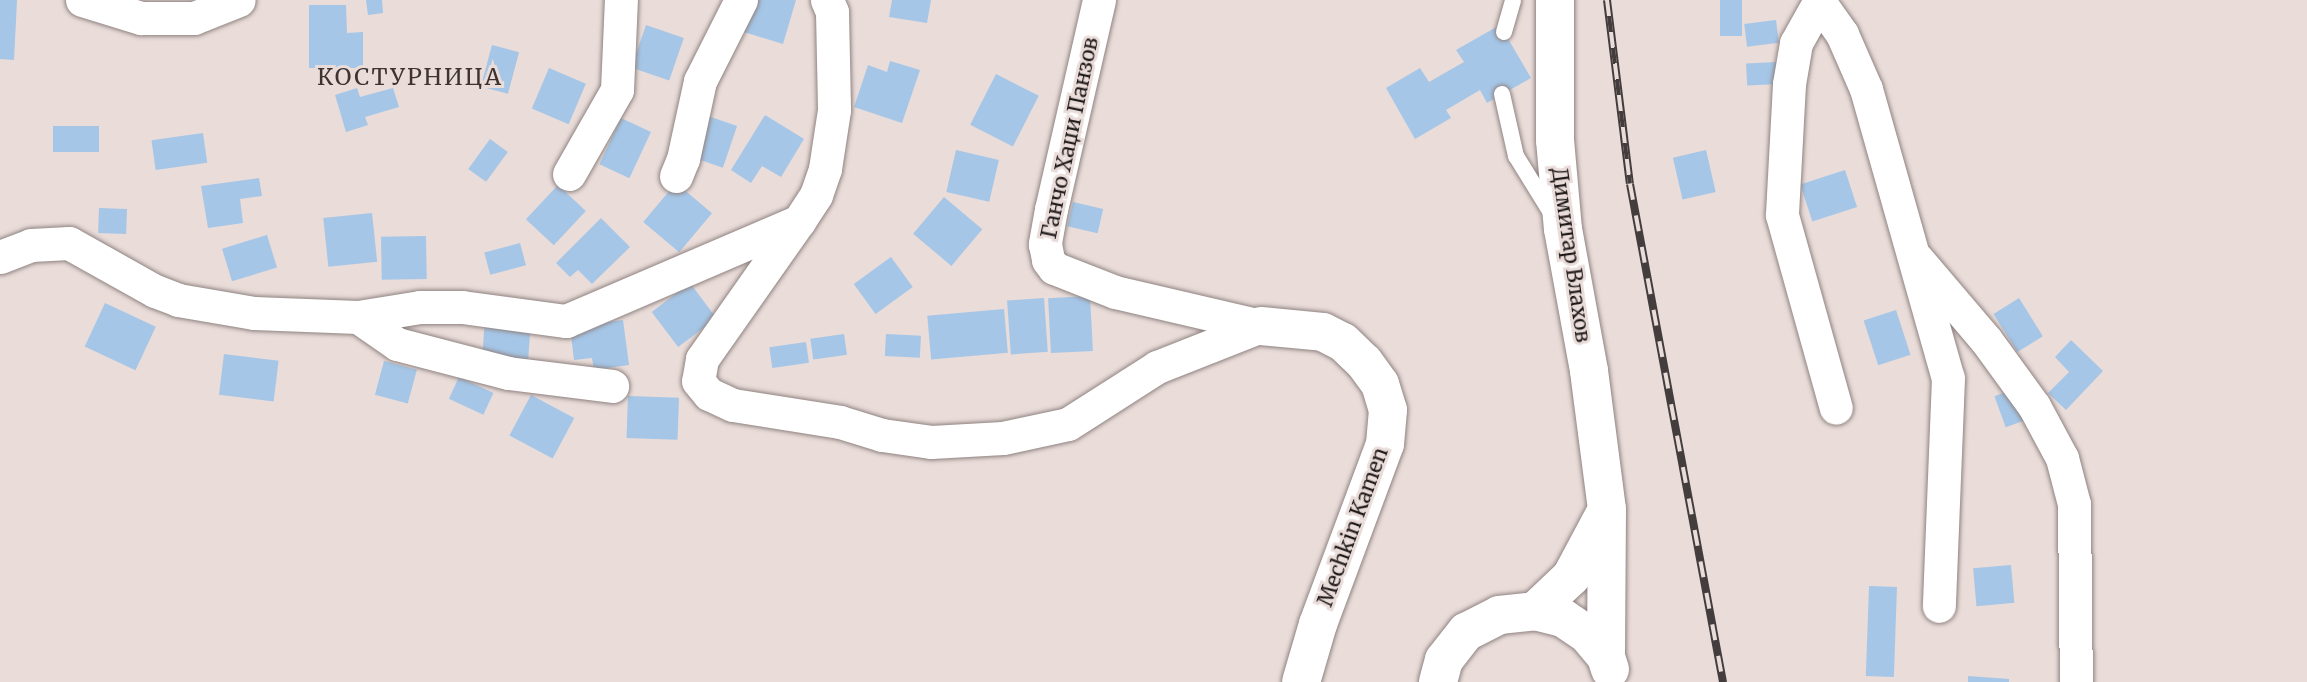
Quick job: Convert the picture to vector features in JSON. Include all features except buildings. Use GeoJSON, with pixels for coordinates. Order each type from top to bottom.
{"type":"FeatureCollection","features":[{"type":"Feature","properties":{"kind":"main road","name":"Димитар Влахов"},"geometry":{"type":"LineString","coordinates":[[1555,0],[1555,140],[1563,229],[1589,371],[1607,509],[1610,669]]}},
{"type":"Feature","properties":{"kind":"main road","name":"Mechkin Kamen"},"geometry":{"type":"LineString","coordinates":[[1261,326],[1323,332],[1343,342],[1364,362],[1380,384],[1388,410],[1385,444],[1318,624],[1301,682]]}},
{"type":"Feature","properties":{"kind":"main road"},"geometry":{"type":"LineString","coordinates":[[1535,611],[1572,577],[1607,509]]}},
{"type":"Feature","properties":{"kind":"main road"},"geometry":{"type":"LineString","coordinates":[[1438,682],[1444,660],[1466,632],[1499,615],[1535,611],[1571,624],[1587,634],[1610,669]]}},
{"type":"Feature","properties":{"kind":"street"},"geometry":{"type":"LineString","coordinates":[[82,0],[141,18],[194,18],[239,0]]}},
{"type":"Feature","properties":{"kind":"street"},"geometry":{"type":"LineString","coordinates":[[569,174],[617,90],[621,0]]}},
{"type":"Feature","properties":{"kind":"street"},"geometry":{"type":"LineString","coordinates":[[676,176],[683,159],[700,81],[741,0]]}},
{"type":"Feature","properties":{"kind":"street"},"geometry":{"type":"LineString","coordinates":[[827,0],[833,25],[834,110],[825,169],[816,195],[702,359],[698,381],[709,394],[733,405],[806,415],[882,435],[932,442],[1036,434],[1068,424],[1157,367],[1261,326]]}},
{"type":"Feature","properties":{"kind":"street","name":"Ганчо Хаџи Панзов"},"geometry":{"type":"LineString","coordinates":[[1099,0],[1051,209],[1045,244],[1048,260],[1054,268],[1115,292],[1261,326]]}},
{"type":"Feature","properties":{"kind":"street"},"geometry":{"type":"LineString","coordinates":[[1836,408],[1782,215],[1788,84],[1796,43],[1819,1],[1842,34],[1867,89],[1948,378],[1939,606]]}},
{"type":"Feature","properties":{"kind":"street"},"geometry":{"type":"LineString","coordinates":[[0,257],[31,245],[69,243],[155,291],[178,300],[254,313],[358,317],[420,307],[462,307],[566,321],[799,221]]}},
{"type":"Feature","properties":{"kind":"street"},"geometry":{"type":"LineString","coordinates":[[1911,252],[1986,340],[2035,406],[2063,458],[2074,504],[2076,682]]}},
{"type":"Feature","properties":{"kind":"street"},"geometry":{"type":"LineString","coordinates":[[358,317],[397,344],[508,373],[612,386]]}},
{"type":"Feature","properties":{"kind":"lane"},"geometry":{"type":"LineString","coordinates":[[1504,32],[1513,0]]}},
{"type":"Feature","properties":{"kind":"lane"},"geometry":{"type":"LineString","coordinates":[[1503,94],[1508,131],[1516,156],[1531,186],[1563,229]]}},
{"type":"Feature","properties":{"kind":"railway"},"geometry":{"type":"LineString","coordinates":[[1607,0],[1630,184],[1723,682]]}},
{"type":"Feature","properties":{"kind":"district","name":"КОСТУРНИЦА"},"geometry":{"type":"Point","coordinates":[410,77]}}]}
